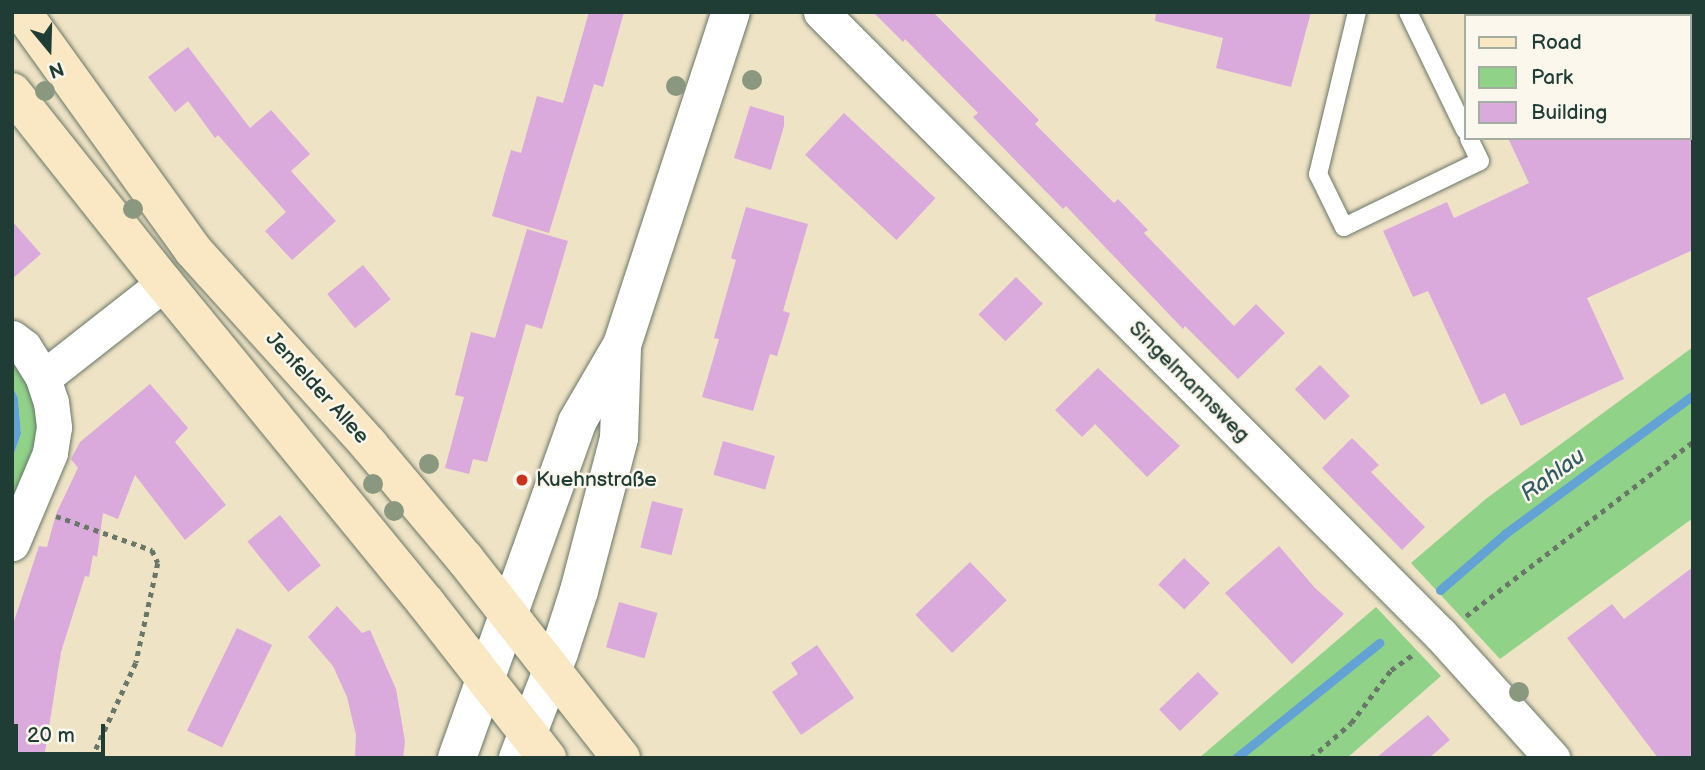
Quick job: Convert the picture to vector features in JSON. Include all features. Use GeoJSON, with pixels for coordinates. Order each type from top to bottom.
{"type":"FeatureCollection","features":[{"type":"Feature","properties":{"kind":"main road","name":"Jenfelder Allee"},"geometry":{"type":"LineString","coordinates":[[22,12],[211,271],[369,445],[508,614],[621,758]]}},
{"type":"Feature","properties":{"kind":"main road"},"geometry":{"type":"LineString","coordinates":[[12,92],[485,679],[531,750]]}},
{"type":"Feature","properties":{"kind":"main road"},"geometry":{"type":"LineString","coordinates":[[164,283],[211,271]]}},
{"type":"Feature","properties":{"kind":"street"},"geometry":{"type":"LineString","coordinates":[[457,758],[577,422],[622,345],[731,12]]}},
{"type":"Feature","properties":{"kind":"street","name":"Singelmannsweg"},"geometry":{"type":"LineString","coordinates":[[821,12],[1441,635],[1552,758]]}},
{"type":"Feature","properties":{"kind":"street"},"geometry":{"type":"LineString","coordinates":[[43,378],[164,283]]}},
{"type":"Feature","properties":{"kind":"street"},"geometry":{"type":"LineString","coordinates":[[12,338],[24,347],[43,378],[51,402],[54,427],[50,453],[12,543]]}},
{"type":"Feature","properties":{"kind":"street"},"geometry":{"type":"LineString","coordinates":[[531,750],[552,670],[579,591],[619,438],[622,345]]}},
{"type":"Feature","properties":{"kind":"lane"},"geometry":{"type":"LineString","coordinates":[[1357,12],[1318,174],[1344,228],[1480,161],[1470,140]]}},
{"type":"Feature","properties":{"kind":"lane"},"geometry":{"type":"LineString","coordinates":[[1408,12],[1464,128]]}},
{"type":"Feature","properties":{"kind":"path"},"geometry":{"type":"LineString","coordinates":[[1311,758],[1351,723],[1391,670],[1441,635],[1693,442]]}},
{"type":"Feature","properties":{"kind":"path"},"geometry":{"type":"LineString","coordinates":[[26,505],[152,550],[158,563],[136,663],[92,758]]}},
{"type":"Feature","properties":{"kind":"green space"},"geometry":{"type":"Polygon","coordinates":[[[1693,347],[1693,518],[1500,659],[1411,563],[1487,498],[1693,347]]]}},
{"type":"Feature","properties":{"kind":"green space"},"geometry":{"type":"Polygon","coordinates":[[[12,355],[28,371],[40,437],[12,508],[12,459],[21,434],[18,398],[12,386],[12,355]]]}},
{"type":"Feature","properties":{"kind":"green space"},"geometry":{"type":"Polygon","coordinates":[[[1376,607],[1441,676],[1347,758],[1199,758],[1376,607]]]}},
{"type":"Feature","properties":{"kind":"water"},"geometry":{"type":"Polygon","coordinates":[[[12,386],[18,398],[21,434],[12,459],[12,386]]]}},
{"type":"Feature","properties":{"kind":"building"},"geometry":{"type":"Polygon","coordinates":[[[589,12],[624,12],[603,87],[594,84],[549,233],[492,216],[511,150],[521,153],[537,96],[563,103],[589,12]]]}},
{"type":"Feature","properties":{"kind":"building"},"geometry":{"type":"Polygon","coordinates":[[[873,12],[933,12],[1039,120],[1035,124],[1114,203],[1118,199],[1148,230],[1144,233],[1234,326],[1256,304],[1285,333],[1238,379],[1185,326],[1183,329],[1066,206],[1063,209],[973,117],[978,113],[905,39],[903,42],[873,12]]]}},
{"type":"Feature","properties":{"kind":"building"},"geometry":{"type":"Polygon","coordinates":[[[1156,12],[1311,12],[1291,87],[1216,68],[1223,38],[1155,21],[1156,12]]]}},
{"type":"Feature","properties":{"kind":"building"},"geometry":{"type":"Polygon","coordinates":[[[188,47],[250,128],[271,110],[310,154],[291,171],[336,221],[292,260],[265,231],[286,212],[218,135],[215,138],[188,101],[175,112],[148,77],[188,47]]]}},
{"type":"Feature","properties":{"kind":"building"},"geometry":{"type":"Polygon","coordinates":[[[750,106],[784,116],[784,126],[771,170],[734,158],[750,106]]]}},
{"type":"Feature","properties":{"kind":"building"},"geometry":{"type":"Polygon","coordinates":[[[844,113],[935,198],[897,240],[805,155],[844,113]]]}},
{"type":"Feature","properties":{"kind":"building"},"geometry":{"type":"Polygon","coordinates":[[[1693,138],[1693,250],[1587,298],[1624,379],[1521,426],[1505,393],[1481,405],[1428,291],[1413,297],[1383,231],[1447,202],[1454,218],[1529,183],[1509,140],[1693,138]]]}},
{"type":"Feature","properties":{"kind":"building"},"geometry":{"type":"Polygon","coordinates":[[[746,207],[808,224],[783,311],[790,313],[777,356],[770,354],[753,411],[702,397],[719,339],[714,338],[736,260],[731,258],[746,207]]]}},
{"type":"Feature","properties":{"kind":"building"},"geometry":{"type":"Polygon","coordinates":[[[12,221],[41,254],[12,279],[12,221]]]}},
{"type":"Feature","properties":{"kind":"building"},"geometry":{"type":"Polygon","coordinates":[[[527,229],[568,241],[542,329],[526,324],[487,462],[473,459],[469,474],[445,468],[464,397],[455,395],[471,332],[495,338],[527,229]]]}},
{"type":"Feature","properties":{"kind":"building"},"geometry":{"type":"Polygon","coordinates":[[[363,265],[391,299],[355,328],[327,294],[363,265]]]}},
{"type":"Feature","properties":{"kind":"building"},"geometry":{"type":"Polygon","coordinates":[[[1016,277],[1043,304],[1005,341],[979,314],[1016,277]]]}},
{"type":"Feature","properties":{"kind":"building"},"geometry":{"type":"Polygon","coordinates":[[[1320,365],[1350,396],[1325,420],[1295,389],[1320,365]]]}},
{"type":"Feature","properties":{"kind":"building"},"geometry":{"type":"Polygon","coordinates":[[[1098,368],[1180,446],[1147,477],[1095,424],[1082,437],[1055,410],[1098,368]]]}},
{"type":"Feature","properties":{"kind":"building"},"geometry":{"type":"Polygon","coordinates":[[[150,384],[188,428],[175,442],[226,505],[185,540],[135,475],[118,519],[103,513],[97,557],[93,555],[89,577],[85,576],[61,652],[44,758],[12,758],[12,627],[39,546],[47,547],[56,514],[78,468],[71,459],[80,442],[150,384]]]}},
{"type":"Feature","properties":{"kind":"building"},"geometry":{"type":"Polygon","coordinates":[[[1352,438],[1379,465],[1371,472],[1425,527],[1402,550],[1322,468],[1352,438]]]}},
{"type":"Feature","properties":{"kind":"building"},"geometry":{"type":"Polygon","coordinates":[[[723,441],[775,456],[765,490],[713,475],[723,441]]]}},
{"type":"Feature","properties":{"kind":"building"},"geometry":{"type":"Polygon","coordinates":[[[652,501],[683,509],[671,555],[640,548],[652,501]]]}},
{"type":"Feature","properties":{"kind":"building"},"geometry":{"type":"Polygon","coordinates":[[[280,515],[321,566],[288,592],[247,541],[280,515]]]}},
{"type":"Feature","properties":{"kind":"building"},"geometry":{"type":"Polygon","coordinates":[[[1279,546],[1315,588],[1344,614],[1292,664],[1225,593],[1279,546]]]}},
{"type":"Feature","properties":{"kind":"building"},"geometry":{"type":"Polygon","coordinates":[[[1184,558],[1210,583],[1184,610],[1158,585],[1184,558]]]}},
{"type":"Feature","properties":{"kind":"building"},"geometry":{"type":"Polygon","coordinates":[[[970,562],[1007,600],[952,653],[915,615],[970,562]]]}},
{"type":"Feature","properties":{"kind":"building"},"geometry":{"type":"Polygon","coordinates":[[[1693,567],[1693,758],[1658,758],[1567,638],[1612,604],[1624,619],[1693,567]]]}},
{"type":"Feature","properties":{"kind":"building"},"geometry":{"type":"Polygon","coordinates":[[[619,602],[657,613],[644,658],[606,647],[619,602]]]}},
{"type":"Feature","properties":{"kind":"building"},"geometry":{"type":"Polygon","coordinates":[[[337,606],[362,633],[370,630],[396,689],[405,741],[403,758],[355,758],[356,735],[347,697],[333,666],[308,637],[337,606]]]}},
{"type":"Feature","properties":{"kind":"building"},"geometry":{"type":"Polygon","coordinates":[[[237,628],[272,645],[222,748],[187,730],[237,628]]]}},
{"type":"Feature","properties":{"kind":"building"},"geometry":{"type":"Polygon","coordinates":[[[817,645],[854,698],[801,735],[772,692],[798,674],[791,663],[817,645]]]}},
{"type":"Feature","properties":{"kind":"building"},"geometry":{"type":"Polygon","coordinates":[[[1198,672],[1219,694],[1180,731],[1159,710],[1198,672]]]}},
{"type":"Feature","properties":{"kind":"building"},"geometry":{"type":"Polygon","coordinates":[[[1428,715],[1450,740],[1429,758],[1376,758],[1428,715]]]}},
{"type":"Feature","properties":{"kind":"waterway","name":"Rahlau"},"geometry":{"type":"LineString","coordinates":[[1440,590],[1506,533],[1693,395]]}},
{"type":"Feature","properties":{"kind":"waterway","name":"Rahlau"},"geometry":{"type":"LineString","coordinates":[[1236,758],[1379,643]]}},
{"type":"Feature","properties":{"kind":"place","name":"Kuehnstraße"},"geometry":{"type":"Point","coordinates":[522,480]}}]}
